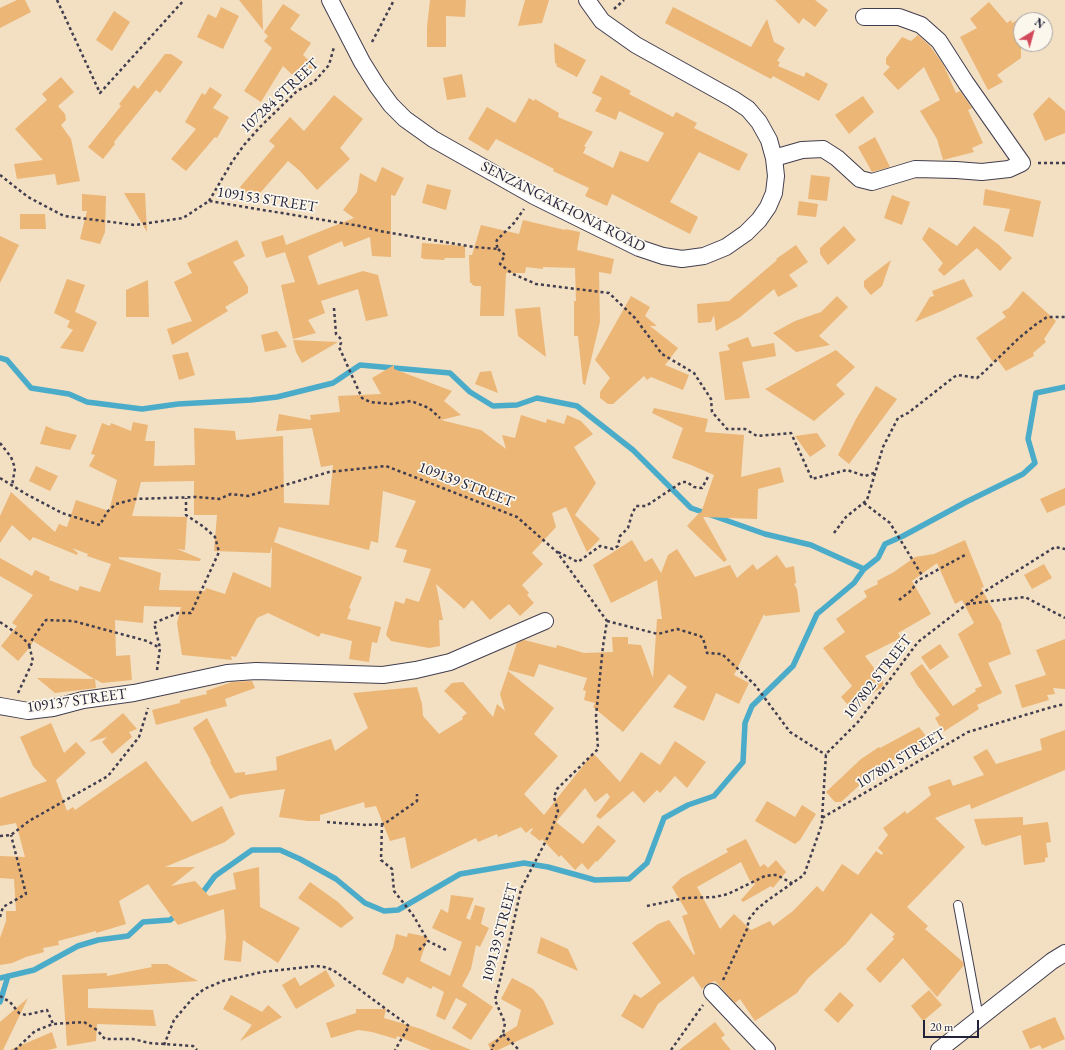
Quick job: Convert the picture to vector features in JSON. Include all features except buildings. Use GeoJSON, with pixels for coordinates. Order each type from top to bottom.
{"type":"FeatureCollection","features":[{"type":"Feature","properties":{"kind":"street","name":"SENZANGAKHONA ROAD"},"geometry":{"type":"LineString","coordinates":[[330,0],[362,62],[391,105],[405,119],[433,139],[534,196],[639,248],[663,256],[682,258],[704,256],[726,247],[746,233],[759,220],[768,207],[774,193],[776,176],[774,158],[769,140],[760,122],[748,109],[733,99],[636,45],[602,21],[587,0]]}},
{"type":"Feature","properties":{"kind":"street"},"geometry":{"type":"LineString","coordinates":[[774,158],[802,150],[824,149],[837,158],[860,179],[872,182],[916,169],[982,172],[1009,169],[1022,163],[966,83],[939,41],[921,25],[899,17],[864,17]]}},
{"type":"Feature","properties":{"kind":"street","name":"109137 STREET"},"geometry":{"type":"LineString","coordinates":[[5,707],[28,711],[53,708],[83,700],[134,693],[227,673],[264,672],[383,675],[416,670],[450,662],[545,621]]}},
{"type":"Feature","properties":{"kind":"street"},"geometry":{"type":"LineString","coordinates":[[939,1050],[1052,961],[1065,953]]}},
{"type":"Feature","properties":{"kind":"street"},"geometry":{"type":"LineString","coordinates":[[712,992],[767,1050]]}},
{"type":"Feature","properties":{"kind":"lane"},"geometry":{"type":"LineString","coordinates":[[958,905],[971,967],[979,1018]]}},
{"type":"Feature","properties":{"kind":"path"},"geometry":{"type":"LineString","coordinates":[[57,0],[100,93],[184,0]]}},
{"type":"Feature","properties":{"kind":"path"},"geometry":{"type":"LineString","coordinates":[[362,62],[394,0]]}},
{"type":"Feature","properties":{"kind":"path","name":"107284 STREET"},"geometry":{"type":"LineString","coordinates":[[210,202],[232,162],[244,145],[297,91],[314,82],[329,65],[341,21]]}},
{"type":"Feature","properties":{"kind":"path"},"geometry":{"type":"LineString","coordinates":[[1022,163],[1065,163]]}},
{"type":"Feature","properties":{"kind":"path","name":"109153 STREET"},"geometry":{"type":"LineString","coordinates":[[0,175],[28,197],[64,216],[135,225],[183,218],[210,202],[360,226],[380,231],[474,247],[498,249]]}},
{"type":"Feature","properties":{"kind":"path"},"geometry":{"type":"LineString","coordinates":[[534,196],[514,223],[497,240],[496,243],[498,249],[505,255],[500,264],[513,274],[536,284],[610,293],[635,318],[662,354],[694,374],[712,399],[712,412],[727,429],[745,429],[756,436],[791,433],[812,479],[847,470],[865,476],[876,472]]}},
{"type":"Feature","properties":{"kind":"path"},"geometry":{"type":"LineString","coordinates":[[334,308],[336,334],[340,338],[341,343],[339,347],[362,398],[370,402],[391,404],[411,401],[429,408],[440,418]]}},
{"type":"Feature","properties":{"kind":"path"},"geometry":{"type":"LineString","coordinates":[[834,533],[846,517],[867,500],[883,447],[898,418],[908,413],[954,377],[958,375],[977,378],[1024,334],[1047,317],[1065,317]]}},
{"type":"Feature","properties":{"kind":"path"},"geometry":{"type":"LineString","coordinates":[[0,443],[11,457],[15,468],[12,486]]}},
{"type":"Feature","properties":{"kind":"path","name":"109139 STREET"},"geometry":{"type":"LineString","coordinates":[[0,478],[62,513],[100,526],[107,512],[116,504],[135,499],[196,497],[219,499],[231,494],[248,496],[329,472],[386,466],[517,517],[557,552],[607,621],[596,716],[598,749],[557,790],[554,797],[558,811],[551,831],[521,889],[494,1000],[505,1023],[503,1034]]}},
{"type":"Feature","properties":{"kind":"path"},"geometry":{"type":"LineString","coordinates":[[557,552],[578,562],[600,546],[613,549],[618,546],[620,536],[628,528],[636,506],[646,506],[682,482],[687,482],[694,487],[702,488],[709,475]]}},
{"type":"Feature","properties":{"kind":"path"},"geometry":{"type":"LineString","coordinates":[[864,503],[890,523],[923,577]]}},
{"type":"Feature","properties":{"kind":"path","name":"107802 STREET"},"geometry":{"type":"LineString","coordinates":[[826,755],[858,722],[918,642],[979,594],[1055,547],[1065,548]]}},
{"type":"Feature","properties":{"kind":"path"},"geometry":{"type":"LineString","coordinates":[[899,600],[912,590],[917,581],[965,555]]}},
{"type":"Feature","properties":{"kind":"path"},"geometry":{"type":"LineString","coordinates":[[967,604],[1025,598],[1065,618]]}},
{"type":"Feature","properties":{"kind":"path"},"geometry":{"type":"LineString","coordinates":[[29,645],[46,620],[73,620],[147,641],[160,648]]}},
{"type":"Feature","properties":{"kind":"path"},"geometry":{"type":"LineString","coordinates":[[607,621],[658,634],[677,629],[700,636],[703,638],[707,653],[722,654],[755,685],[790,732],[826,755],[822,824],[804,875],[757,909],[750,919],[728,973],[720,986],[712,992],[671,1050]]}},
{"type":"Feature","properties":{"kind":"path"},"geometry":{"type":"LineString","coordinates":[[0,622],[22,637],[29,645],[33,661],[5,707]]}},
{"type":"Feature","properties":{"kind":"path","name":"107801 STREET"},"geometry":{"type":"LineString","coordinates":[[822,818],[968,732],[1052,706],[1065,704]]}},
{"type":"Feature","properties":{"kind":"path"},"geometry":{"type":"LineString","coordinates":[[327,822],[382,824],[394,818],[417,801],[417,794]]}},
{"type":"Feature","properties":{"kind":"path"},"geometry":{"type":"LineString","coordinates":[[382,824],[381,860],[392,869],[394,891],[413,916],[428,941],[446,950]]}},
{"type":"Feature","properties":{"kind":"path"},"geometry":{"type":"LineString","coordinates":[[0,917],[3,907],[26,894],[11,835]]}},
{"type":"Feature","properties":{"kind":"path"},"geometry":{"type":"LineString","coordinates":[[647,906],[684,898],[715,897],[728,894],[765,876],[777,875],[793,884]]}},
{"type":"Feature","properties":{"kind":"path"},"geometry":{"type":"LineString","coordinates":[[419,950],[428,941]]}},
{"type":"Feature","properties":{"kind":"path"},"geometry":{"type":"LineString","coordinates":[[164,1045],[174,1020],[192,999],[204,989],[223,981],[262,972],[316,966],[333,970],[409,1026],[396,1050]]}},
{"type":"Feature","properties":{"kind":"path"},"geometry":{"type":"LineString","coordinates":[[0,996],[10,1002],[19,1013],[26,1015],[47,1010],[53,1024]]}},
{"type":"Feature","properties":{"kind":"path"},"geometry":{"type":"LineString","coordinates":[[15,1050],[35,1032],[53,1024],[84,1022],[97,1030],[105,1039],[133,1039],[164,1045],[193,1046],[197,1050]]}},
{"type":"Feature","properties":{"kind":"path"},"geometry":{"type":"LineString","coordinates":[[491,1049],[503,1034],[519,1050]]}},
{"type":"Feature","properties":{"kind":"waterway"},"geometry":{"type":"LineString","coordinates":[[0,358],[7,360],[31,388],[69,394],[87,402],[142,409],[178,404],[277,397],[333,383],[360,365],[450,373],[470,392],[493,406],[517,405],[537,398],[577,406],[633,450],[691,508],[765,534],[811,545],[864,569]]}},
{"type":"Feature","properties":{"kind":"waterway"},"geometry":{"type":"LineString","coordinates":[[200,896],[215,876],[252,850],[280,850],[300,859],[336,879],[365,903],[384,911],[398,910],[460,874],[524,863],[548,867],[595,880],[629,879],[647,863],[664,818],[688,805],[714,796],[743,762],[745,723],[752,706],[793,666],[817,614],[854,583],[864,569],[878,558],[885,544],[1023,474],[1035,463],[1028,439],[1036,393],[1065,387]]}},
{"type":"Feature","properties":{"kind":"waterway"},"geometry":{"type":"LineString","coordinates":[[0,978],[34,970],[78,946],[98,940],[128,936],[143,922],[170,920],[178,914]]}},
{"type":"Feature","properties":{"kind":"waterway"},"geometry":{"type":"LineString","coordinates":[[0,1002],[8,976]]}}]}
